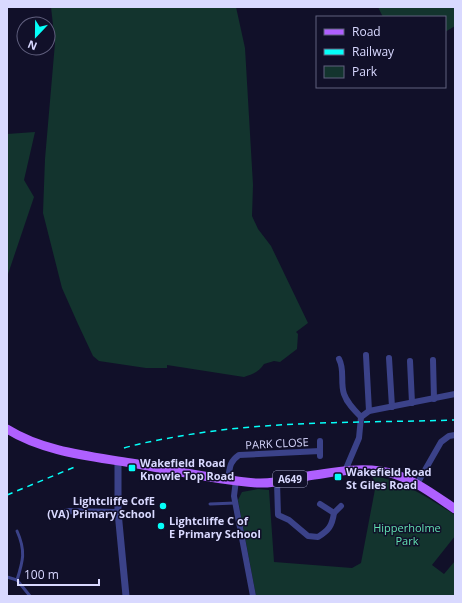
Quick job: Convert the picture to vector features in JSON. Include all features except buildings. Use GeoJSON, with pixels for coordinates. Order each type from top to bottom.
{"type":"FeatureCollection","features":[{"type":"Feature","properties":{"kind":"main road","name":"A649"},"geometry":{"type":"LineString","coordinates":[[7,429],[23,437],[58,449],[118,461],[258,483],[277,482],[345,471],[381,471],[417,484],[455,508]]}},
{"type":"Feature","properties":{"kind":"street"},"geometry":{"type":"LineString","coordinates":[[366,355],[369,411]]}},
{"type":"Feature","properties":{"kind":"street"},"geometry":{"type":"LineString","coordinates":[[390,358],[392,407]]}},
{"type":"Feature","properties":{"kind":"street"},"geometry":{"type":"LineString","coordinates":[[339,359],[342,365],[343,392],[347,402],[361,418],[360,438],[345,471]]}},
{"type":"Feature","properties":{"kind":"street"},"geometry":{"type":"LineString","coordinates":[[433,360],[434,399]]}},
{"type":"Feature","properties":{"kind":"street"},"geometry":{"type":"LineString","coordinates":[[410,361],[412,403]]}},
{"type":"Feature","properties":{"kind":"street"},"geometry":{"type":"LineString","coordinates":[[361,418],[369,411],[455,394]]}},
{"type":"Feature","properties":{"kind":"street"},"geometry":{"type":"LineString","coordinates":[[417,484],[441,442],[449,436],[455,435]]}},
{"type":"Feature","properties":{"kind":"street","name":"PARK CLOSE"},"geometry":{"type":"LineString","coordinates":[[253,596],[235,503],[230,466],[233,459],[239,455],[320,453],[320,442]]}},
{"type":"Feature","properties":{"kind":"street"},"geometry":{"type":"LineString","coordinates":[[118,461],[118,513],[126,596]]}},
{"type":"Feature","properties":{"kind":"street"},"geometry":{"type":"LineString","coordinates":[[277,482],[278,514],[289,520],[308,536],[318,537],[326,532],[333,524],[334,513],[341,506]]}},
{"type":"Feature","properties":{"kind":"street"},"geometry":{"type":"LineString","coordinates":[[320,504],[334,513]]}},
{"type":"Feature","properties":{"kind":"street"},"geometry":{"type":"LineString","coordinates":[[56,516],[68,511],[118,513]]}},
{"type":"Feature","properties":{"kind":"lane"},"geometry":{"type":"LineString","coordinates":[[210,504],[235,503]]}},
{"type":"Feature","properties":{"kind":"lane"},"geometry":{"type":"LineString","coordinates":[[118,513],[140,517]]}},
{"type":"Feature","properties":{"kind":"lane"},"geometry":{"type":"LineString","coordinates":[[17,531],[22,540],[24,551],[17,580]]}},
{"type":"Feature","properties":{"kind":"lane"},"geometry":{"type":"LineString","coordinates":[[7,577],[17,580],[30,596]]}},
{"type":"Feature","properties":{"kind":"green space"},"geometry":{"type":"Polygon","coordinates":[[[51,7],[236,7],[245,48],[253,185],[252,216],[258,229],[271,246],[308,323],[296,332],[298,334],[297,349],[280,362],[274,361],[264,364],[256,372],[244,377],[167,365],[167,368],[146,368],[99,361],[93,356],[62,288],[43,213],[45,159],[54,56],[56,56],[56,16],[52,16],[51,7]]]}},
{"type":"Feature","properties":{"kind":"green space"},"geometry":{"type":"Polygon","coordinates":[[[378,7],[455,7],[455,26],[446,31],[446,16],[382,16],[378,7]]]}},
{"type":"Feature","properties":{"kind":"green space"},"geometry":{"type":"Polygon","coordinates":[[[35,132],[24,180],[34,197],[7,277],[7,134],[35,132]]]}},
{"type":"Feature","properties":{"kind":"green space","name":"Hipperholme Park"},"geometry":{"type":"Polygon","coordinates":[[[371,475],[394,481],[425,496],[455,515],[455,536],[432,565],[444,574],[455,561],[455,596],[256,596],[238,500],[242,492],[258,489],[269,490],[274,562],[352,568],[361,563],[376,484],[371,475]]]}},
{"type":"Feature","properties":{"kind":"railway"},"geometry":{"type":"LineString","coordinates":[[124,448],[175,437],[244,428],[315,423],[455,420]]}},
{"type":"Feature","properties":{"kind":"railway"},"geometry":{"type":"LineString","coordinates":[[7,495],[77,466]]}},
{"type":"Feature","properties":{"kind":"place","name":"Wakefield Road Knowle Top Road"},"geometry":{"type":"Point","coordinates":[132,468]}},
{"type":"Feature","properties":{"kind":"place","name":"Wakefield Road St Giles Road"},"geometry":{"type":"Point","coordinates":[338,477]}},
{"type":"Feature","properties":{"kind":"place","name":"Lightcliffe CofE (VA) Primary School"},"geometry":{"type":"Point","coordinates":[163,506]}},
{"type":"Feature","properties":{"kind":"place","name":"Lightcliffe C of E Primary School"},"geometry":{"type":"Point","coordinates":[161,526]}}]}
